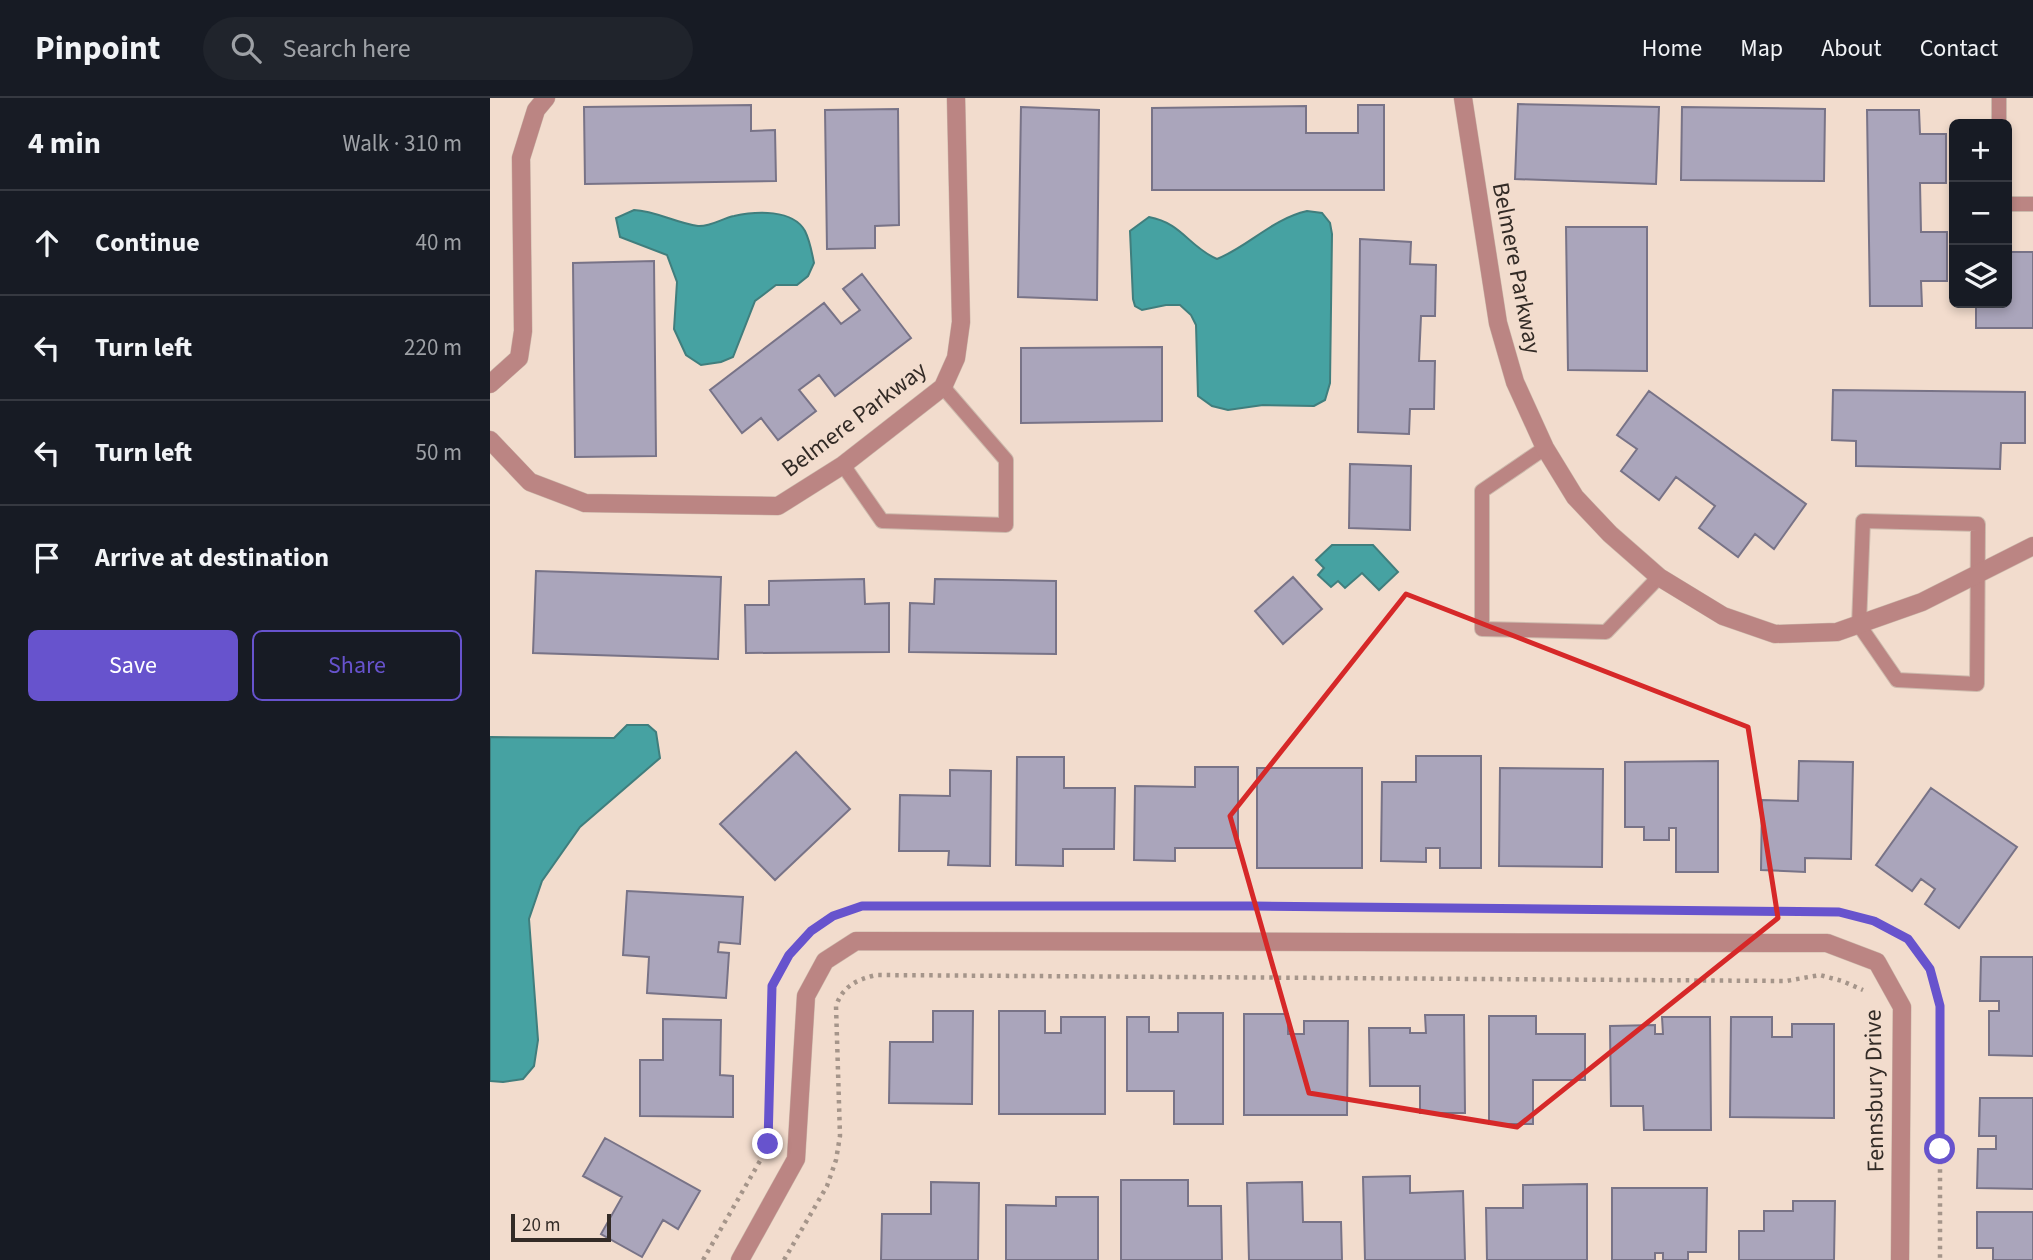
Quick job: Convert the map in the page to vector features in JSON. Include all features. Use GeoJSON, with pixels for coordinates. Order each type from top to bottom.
{"type":"FeatureCollection","features":[{"type":"Feature","properties":{"kind":"street"},"geometry":{"type":"LineString","coordinates":[[490,384],[519,358],[523,331],[521,158],[536,110],[546,98]]}},
{"type":"Feature","properties":{"kind":"street","name":"Belmere Parkway"},"geometry":{"type":"LineString","coordinates":[[490,440],[530,482],[585,503],[778,506],[842,465],[943,387],[956,358],[961,322],[956,98]]}},
{"type":"Feature","properties":{"kind":"street","name":"Belmere Parkway"},"geometry":{"type":"LineString","coordinates":[[1463,98],[1498,323],[1515,382],[1545,447],[1574,497],[1610,534],[1659,577],[1723,617],[1775,634],[1838,632],[1922,602],[2033,546]]}},
{"type":"Feature","properties":{"kind":"street","name":"Fennsbury Drive"},"geometry":{"type":"LineString","coordinates":[[740,1260],[796,1159],[806,996],[825,961],[856,941],[926,941],[1827,943],[1877,962],[1902,1007],[1900,1260]]}},
{"type":"Feature","properties":{"kind":"lane"},"geometry":{"type":"LineString","coordinates":[[1998,98],[1998,119]]}},
{"type":"Feature","properties":{"kind":"lane"},"geometry":{"type":"LineString","coordinates":[[2012,204],[2033,204]]}},
{"type":"Feature","properties":{"kind":"lane"},"geometry":{"type":"LineString","coordinates":[[842,465],[882,521],[1006,525],[1006,460],[943,387]]}},
{"type":"Feature","properties":{"kind":"lane"},"geometry":{"type":"LineString","coordinates":[[1545,447],[1482,491],[1482,629],[1606,632],[1659,577]]}},
{"type":"Feature","properties":{"kind":"lane"},"geometry":{"type":"LineString","coordinates":[[1863,521],[1978,524],[1976,684],[1897,680],[1859,625],[1863,521]]}},
{"type":"Feature","properties":{"kind":"path"},"geometry":{"type":"LineString","coordinates":[[770,1111],[772,986],[789,955],[811,931],[833,916],[862,906],[1241,906],[1839,912],[1874,921],[1908,939],[1930,969],[1940,1006],[1940,1260]]}},
{"type":"Feature","properties":{"kind":"path"},"geometry":{"type":"LineString","coordinates":[[784,1260],[827,1186],[836,1160],[840,1136],[836,1006],[841,992],[857,980],[876,975],[1772,981],[1820,975],[1865,991],[1870,999]]}},
{"type":"Feature","properties":{"kind":"path"},"geometry":{"type":"LineString","coordinates":[[703,1260],[760,1161],[768,1144],[769,1134]]}},
{"type":"Feature","properties":{"kind":"highlighted area"},"geometry":{"type":"Polygon","coordinates":[[[1406,594],[1748,727],[1778,918],[1517,1127],[1309,1093],[1230,816],[1406,594]]]}},
{"type":"Feature","properties":{"kind":"water"},"geometry":{"type":"Polygon","coordinates":[[[634,210],[698,226],[743,214],[783,215],[799,224],[805,231],[814,263],[808,276],[797,285],[776,285],[755,301],[733,357],[701,365],[686,355],[674,329],[677,282],[667,255],[620,237],[616,218],[634,210]]]}},
{"type":"Feature","properties":{"kind":"water"},"geometry":{"type":"Polygon","coordinates":[[[1307,211],[1322,213],[1330,223],[1332,234],[1330,383],[1325,400],[1314,406],[1263,405],[1228,410],[1212,406],[1198,396],[1196,325],[1191,315],[1180,305],[1142,310],[1135,306],[1130,231],[1149,217],[1160,220],[1170,224],[1217,259],[1283,220],[1307,211]]]}},
{"type":"Feature","properties":{"kind":"water"},"geometry":{"type":"Polygon","coordinates":[[[1332,545],[1373,545],[1398,572],[1379,590],[1362,573],[1345,588],[1338,581],[1331,587],[1318,575],[1324,568],[1316,560],[1332,545]]]}},
{"type":"Feature","properties":{"kind":"water"},"geometry":{"type":"Polygon","coordinates":[[[627,725],[648,725],[656,732],[660,758],[580,827],[542,881],[529,919],[538,1040],[534,1066],[523,1079],[490,1081],[490,737],[614,738],[627,725]]]}},
{"type":"Feature","properties":{"kind":"building"},"geometry":{"type":"Polygon","coordinates":[[[1518,104],[1659,107],[1656,184],[1515,179],[1518,104]]]}},
{"type":"Feature","properties":{"kind":"building"},"geometry":{"type":"Polygon","coordinates":[[[751,105],[751,131],[775,130],[776,181],[585,184],[584,107],[751,105]]]}},
{"type":"Feature","properties":{"kind":"building"},"geometry":{"type":"Polygon","coordinates":[[[1358,105],[1384,105],[1384,190],[1152,190],[1152,108],[1306,106],[1306,133],[1358,133],[1358,105]]]}},
{"type":"Feature","properties":{"kind":"building"},"geometry":{"type":"Polygon","coordinates":[[[1021,107],[1099,110],[1097,300],[1018,297],[1021,107]]]}},
{"type":"Feature","properties":{"kind":"building"},"geometry":{"type":"Polygon","coordinates":[[[1682,107],[1825,109],[1824,181],[1681,180],[1682,107]]]}},
{"type":"Feature","properties":{"kind":"building"},"geometry":{"type":"Polygon","coordinates":[[[898,109],[899,225],[875,226],[875,248],[827,249],[825,110],[898,109]]]}},
{"type":"Feature","properties":{"kind":"building"},"geometry":{"type":"Polygon","coordinates":[[[1867,110],[1919,110],[1920,134],[1946,134],[1946,183],[1920,183],[1921,232],[1947,232],[1947,281],[1921,281],[1922,306],[1870,306],[1867,110]]]}},
{"type":"Feature","properties":{"kind":"building"},"geometry":{"type":"Polygon","coordinates":[[[1566,227],[1647,227],[1647,371],[1568,370],[1566,227]]]}},
{"type":"Feature","properties":{"kind":"building"},"geometry":{"type":"Polygon","coordinates":[[[1360,239],[1411,242],[1410,264],[1436,265],[1435,316],[1421,316],[1419,361],[1435,361],[1434,409],[1410,409],[1409,434],[1358,432],[1360,239]]]}},
{"type":"Feature","properties":{"kind":"building"},"geometry":{"type":"Polygon","coordinates":[[[2012,252],[2033,252],[2033,328],[1976,328],[1976,308],[2012,308],[2012,252]]]}},
{"type":"Feature","properties":{"kind":"building"},"geometry":{"type":"Polygon","coordinates":[[[654,261],[656,456],[575,457],[573,263],[654,261]]]}},
{"type":"Feature","properties":{"kind":"building"},"geometry":{"type":"Polygon","coordinates":[[[862,274],[911,338],[835,396],[819,375],[799,390],[816,411],[778,440],[761,418],[742,433],[710,390],[824,303],[841,324],[860,310],[843,289],[862,274]]]}},
{"type":"Feature","properties":{"kind":"building"},"geometry":{"type":"Polygon","coordinates":[[[1162,347],[1162,421],[1021,423],[1021,348],[1162,347]]]}},
{"type":"Feature","properties":{"kind":"building"},"geometry":{"type":"Polygon","coordinates":[[[1833,390],[2025,392],[2025,443],[2001,443],[2000,469],[1856,466],[1856,441],[1832,440],[1833,390]]]}},
{"type":"Feature","properties":{"kind":"building"},"geometry":{"type":"Polygon","coordinates":[[[1649,391],[1806,504],[1774,549],[1755,534],[1738,557],[1699,528],[1715,506],[1676,477],[1659,500],[1621,471],[1637,449],[1617,435],[1649,391]]]}},
{"type":"Feature","properties":{"kind":"building"},"geometry":{"type":"Polygon","coordinates":[[[1350,464],[1411,466],[1410,530],[1349,528],[1350,464]]]}},
{"type":"Feature","properties":{"kind":"building"},"geometry":{"type":"Polygon","coordinates":[[[536,571],[721,577],[718,659],[533,653],[536,571]]]}},
{"type":"Feature","properties":{"kind":"building"},"geometry":{"type":"Polygon","coordinates":[[[1293,577],[1322,609],[1283,644],[1255,611],[1293,577]]]}},
{"type":"Feature","properties":{"kind":"building"},"geometry":{"type":"Polygon","coordinates":[[[864,579],[865,604],[889,603],[889,652],[746,653],[745,605],[769,605],[769,581],[864,579]]]}},
{"type":"Feature","properties":{"kind":"building"},"geometry":{"type":"Polygon","coordinates":[[[935,579],[1056,581],[1056,654],[909,652],[910,603],[934,604],[935,579]]]}},
{"type":"Feature","properties":{"kind":"building"},"geometry":{"type":"Polygon","coordinates":[[[796,752],[850,809],[775,880],[720,824],[796,752]]]}},
{"type":"Feature","properties":{"kind":"building"},"geometry":{"type":"Polygon","coordinates":[[[1416,756],[1481,756],[1481,868],[1440,868],[1440,848],[1426,848],[1426,862],[1381,861],[1382,782],[1416,782],[1416,756]]]}},
{"type":"Feature","properties":{"kind":"building"},"geometry":{"type":"Polygon","coordinates":[[[1017,757],[1064,757],[1064,788],[1115,788],[1114,849],[1063,849],[1063,866],[1016,865],[1017,757]]]}},
{"type":"Feature","properties":{"kind":"building"},"geometry":{"type":"Polygon","coordinates":[[[1718,761],[1718,872],[1676,872],[1676,828],[1669,828],[1669,840],[1644,840],[1644,827],[1625,827],[1625,762],[1718,761]]]}},
{"type":"Feature","properties":{"kind":"building"},"geometry":{"type":"Polygon","coordinates":[[[1799,761],[1853,762],[1851,859],[1805,858],[1805,872],[1761,870],[1762,800],[1798,801],[1799,761]]]}},
{"type":"Feature","properties":{"kind":"building"},"geometry":{"type":"Polygon","coordinates":[[[1195,767],[1238,767],[1238,848],[1175,848],[1175,861],[1134,860],[1135,786],[1195,787],[1195,767]]]}},
{"type":"Feature","properties":{"kind":"building"},"geometry":{"type":"Polygon","coordinates":[[[1257,768],[1362,768],[1362,868],[1257,868],[1257,768]]]}},
{"type":"Feature","properties":{"kind":"building"},"geometry":{"type":"Polygon","coordinates":[[[1500,768],[1603,769],[1602,867],[1499,866],[1500,768]]]}},
{"type":"Feature","properties":{"kind":"building"},"geometry":{"type":"Polygon","coordinates":[[[950,770],[991,771],[990,866],[948,865],[949,851],[899,851],[900,795],[950,796],[950,770]]]}},
{"type":"Feature","properties":{"kind":"building"},"geometry":{"type":"Polygon","coordinates":[[[1931,788],[2017,847],[1959,928],[1925,904],[1935,889],[1921,879],[1912,891],[1876,865],[1931,788]]]}},
{"type":"Feature","properties":{"kind":"building"},"geometry":{"type":"Polygon","coordinates":[[[627,891],[743,897],[740,944],[719,942],[718,952],[729,953],[726,998],[647,993],[649,957],[623,955],[627,891]]]}},
{"type":"Feature","properties":{"kind":"building"},"geometry":{"type":"Polygon","coordinates":[[[1981,957],[2033,957],[2033,1056],[1989,1055],[1989,1011],[1999,1011],[1999,1001],[1980,1001],[1981,957]]]}},
{"type":"Feature","properties":{"kind":"building"},"geometry":{"type":"Polygon","coordinates":[[[933,1011],[973,1011],[972,1104],[889,1103],[890,1042],[933,1042],[933,1011]]]}},
{"type":"Feature","properties":{"kind":"building"},"geometry":{"type":"Polygon","coordinates":[[[999,1011],[1045,1011],[1045,1033],[1061,1033],[1061,1017],[1105,1017],[1105,1114],[999,1114],[999,1011]]]}},
{"type":"Feature","properties":{"kind":"building"},"geometry":{"type":"Polygon","coordinates":[[[1178,1013],[1223,1013],[1223,1124],[1174,1124],[1174,1091],[1127,1091],[1127,1017],[1149,1017],[1149,1032],[1178,1032],[1178,1013]]]}},
{"type":"Feature","properties":{"kind":"building"},"geometry":{"type":"Polygon","coordinates":[[[1244,1014],[1288,1014],[1288,1034],[1304,1034],[1304,1021],[1348,1021],[1347,1115],[1244,1115],[1244,1014]]]}},
{"type":"Feature","properties":{"kind":"building"},"geometry":{"type":"Polygon","coordinates":[[[1425,1015],[1464,1015],[1465,1113],[1420,1113],[1420,1086],[1370,1086],[1369,1028],[1410,1028],[1410,1033],[1426,1033],[1425,1015]]]}},
{"type":"Feature","properties":{"kind":"building"},"geometry":{"type":"Polygon","coordinates":[[[1489,1016],[1536,1016],[1536,1034],[1585,1034],[1585,1080],[1533,1080],[1533,1124],[1489,1124],[1489,1016]]]}},
{"type":"Feature","properties":{"kind":"building"},"geometry":{"type":"Polygon","coordinates":[[[1662,1017],[1710,1017],[1711,1130],[1644,1130],[1643,1106],[1611,1106],[1610,1026],[1655,1025],[1655,1034],[1663,1034],[1662,1017]]]}},
{"type":"Feature","properties":{"kind":"building"},"geometry":{"type":"Polygon","coordinates":[[[1731,1017],[1772,1017],[1772,1037],[1792,1037],[1792,1024],[1834,1024],[1834,1118],[1730,1117],[1731,1017]]]}},
{"type":"Feature","properties":{"kind":"building"},"geometry":{"type":"Polygon","coordinates":[[[663,1019],[721,1020],[720,1075],[733,1076],[733,1117],[640,1116],[640,1060],[663,1060],[663,1019]]]}},
{"type":"Feature","properties":{"kind":"building"},"geometry":{"type":"Polygon","coordinates":[[[1980,1098],[2033,1098],[2033,1189],[1977,1188],[1978,1149],[1996,1149],[1996,1136],[1979,1136],[1980,1098]]]}},
{"type":"Feature","properties":{"kind":"building"},"geometry":{"type":"Polygon","coordinates":[[[605,1138],[700,1191],[678,1229],[663,1220],[642,1257],[601,1234],[622,1197],[583,1176],[605,1138]]]}},
{"type":"Feature","properties":{"kind":"building"},"geometry":{"type":"Polygon","coordinates":[[[1410,1176],[1410,1193],[1463,1191],[1465,1260],[1365,1260],[1363,1177],[1410,1176]]]}},
{"type":"Feature","properties":{"kind":"building"},"geometry":{"type":"Polygon","coordinates":[[[1121,1180],[1188,1180],[1188,1206],[1221,1206],[1222,1260],[1121,1260],[1121,1180]]]}},
{"type":"Feature","properties":{"kind":"building"},"geometry":{"type":"Polygon","coordinates":[[[931,1182],[979,1183],[978,1260],[881,1260],[882,1214],[931,1214],[931,1182]]]}},
{"type":"Feature","properties":{"kind":"building"},"geometry":{"type":"Polygon","coordinates":[[[1302,1182],[1303,1222],[1341,1222],[1342,1260],[1249,1260],[1247,1183],[1302,1182]]]}},
{"type":"Feature","properties":{"kind":"building"},"geometry":{"type":"Polygon","coordinates":[[[1587,1184],[1587,1260],[1487,1260],[1486,1208],[1523,1208],[1523,1185],[1587,1184]]]}},
{"type":"Feature","properties":{"kind":"building"},"geometry":{"type":"Polygon","coordinates":[[[1612,1188],[1707,1188],[1706,1252],[1688,1252],[1688,1260],[1663,1260],[1663,1253],[1655,1253],[1655,1260],[1612,1260],[1612,1188]]]}},
{"type":"Feature","properties":{"kind":"building"},"geometry":{"type":"Polygon","coordinates":[[[1056,1197],[1098,1197],[1098,1260],[1006,1260],[1006,1205],[1056,1206],[1056,1197]]]}},
{"type":"Feature","properties":{"kind":"building"},"geometry":{"type":"Polygon","coordinates":[[[1793,1201],[1835,1201],[1834,1260],[1739,1260],[1739,1231],[1764,1231],[1764,1211],[1793,1211],[1793,1201]]]}},
{"type":"Feature","properties":{"kind":"building"},"geometry":{"type":"Polygon","coordinates":[[[1977,1212],[2033,1212],[2033,1260],[1993,1260],[1993,1248],[1977,1248],[1977,1212]]]}},
{"type":"Feature","properties":{"kind":"route"},"geometry":{"type":"LineString","coordinates":[[768,1144],[772,986],[789,955],[811,931],[833,916],[862,906],[1254,906],[1839,912],[1874,921],[1908,939],[1930,969],[1940,1006],[1940,1149]]}}]}
